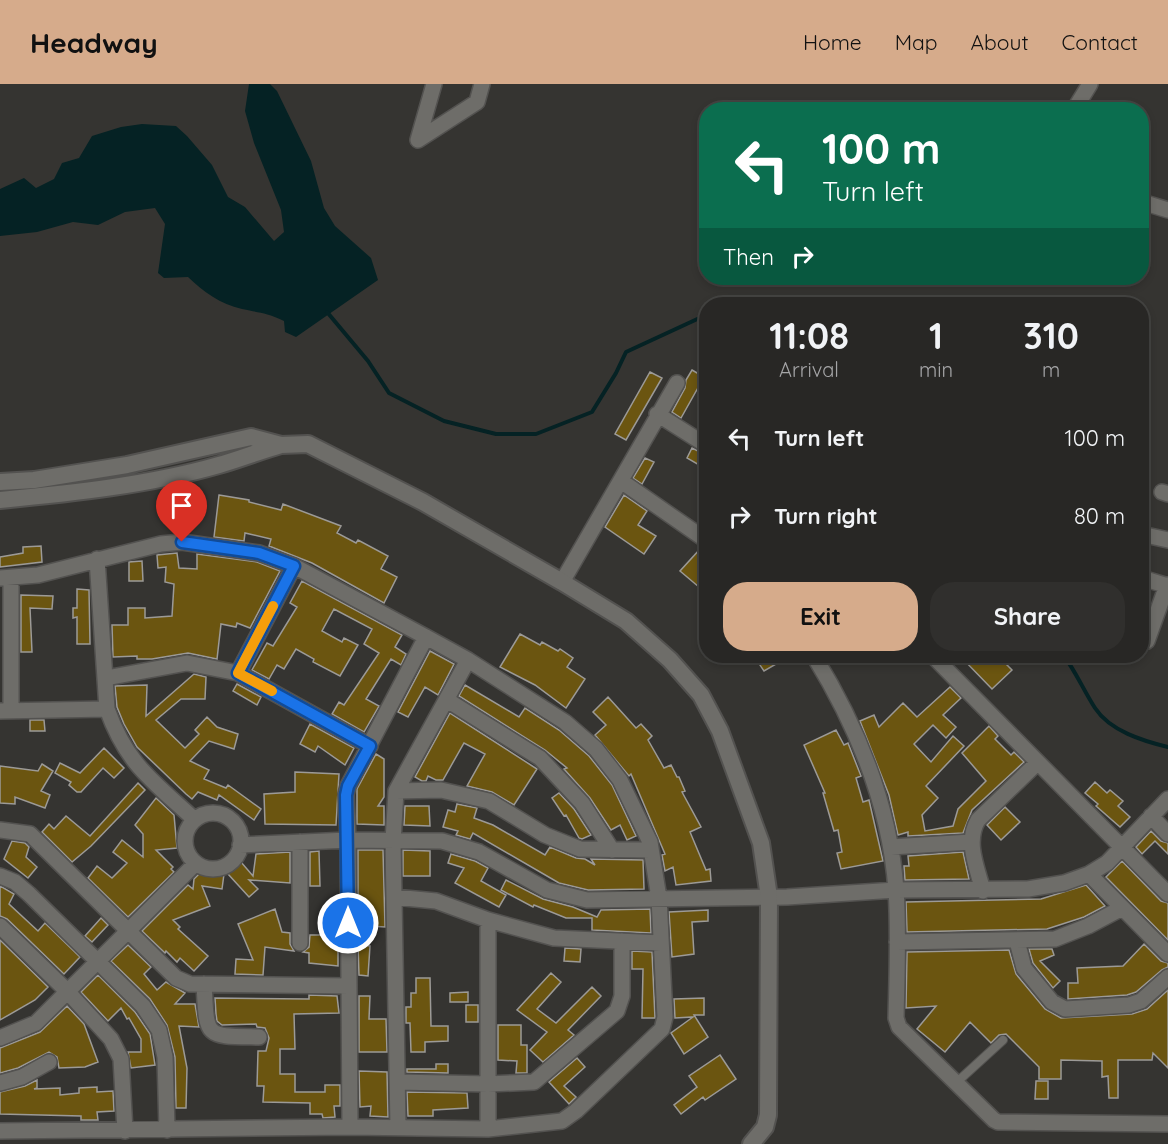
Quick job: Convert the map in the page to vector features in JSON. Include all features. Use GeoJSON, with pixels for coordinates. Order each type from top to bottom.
{"type":"FeatureCollection","features":[{"type":"Feature","properties":{"kind":"street"},"geometry":{"type":"LineString","coordinates":[[434,84],[418,140],[477,102],[482,84]]}},
{"type":"Feature","properties":{"kind":"street"},"geometry":{"type":"LineString","coordinates":[[1079,102],[1090,84]]}},
{"type":"Feature","properties":{"kind":"street"},"geometry":{"type":"LineString","coordinates":[[1149,204],[1168,210]]}},
{"type":"Feature","properties":{"kind":"street"},"geometry":{"type":"LineString","coordinates":[[562,582],[621,482],[657,414],[677,383]]}},
{"type":"Feature","properties":{"kind":"street"},"geometry":{"type":"LineString","coordinates":[[657,414],[699,441]]}},
{"type":"Feature","properties":{"kind":"street"},"geometry":{"type":"LineString","coordinates":[[0,482],[86,473],[178,455],[251,437],[281,445]]}},
{"type":"Feature","properties":{"kind":"street"},"geometry":{"type":"LineString","coordinates":[[0,500],[90,490],[154,479],[217,465],[281,445],[308,444],[423,502],[626,621],[670,660],[701,695],[720,731],[761,843],[769,897],[768,1115],[765,1126],[751,1144]]}},
{"type":"Feature","properties":{"kind":"street"},"geometry":{"type":"LineString","coordinates":[[621,482],[699,535]]}},
{"type":"Feature","properties":{"kind":"street"},"geometry":{"type":"LineString","coordinates":[[1150,536],[1168,540]]}},
{"type":"Feature","properties":{"kind":"street"},"geometry":{"type":"LineString","coordinates":[[0,1131],[167,1131],[350,1127],[488,1129],[562,1121],[576,1111],[662,1029],[665,1017],[662,943],[659,898],[650,842],[620,780],[596,749],[565,722],[468,660],[294,566],[259,553],[182,542],[161,544],[38,575],[5,578],[6,711],[107,709]]}},
{"type":"Feature","properties":{"kind":"street"},"geometry":{"type":"LineString","coordinates":[[97,559],[107,709],[125,750],[138,768],[195,820]]}},
{"type":"Feature","properties":{"kind":"street"},"geometry":{"type":"LineString","coordinates":[[238,673],[294,566]]}},
{"type":"Feature","properties":{"kind":"street"},"geometry":{"type":"LineString","coordinates":[[1149,580],[1167,586],[1149,636]]}},
{"type":"Feature","properties":{"kind":"street"},"geometry":{"type":"LineString","coordinates":[[350,1127],[346,795],[348,786],[426,637]]}},
{"type":"Feature","properties":{"kind":"street"},"geometry":{"type":"LineString","coordinates":[[398,1127],[393,841],[396,791],[468,660]]}},
{"type":"Feature","properties":{"kind":"street"},"geometry":{"type":"LineString","coordinates":[[106,678],[187,663],[238,673],[370,746]]}},
{"type":"Feature","properties":{"kind":"street"},"geometry":{"type":"LineString","coordinates":[[818,663],[838,696],[873,778],[891,847],[896,890],[896,1018],[899,1027],[994,1120],[999,1122],[1168,1124]]}},
{"type":"Feature","properties":{"kind":"street"},"geometry":{"type":"LineString","coordinates":[[940,663],[1168,894]]}},
{"type":"Feature","properties":{"kind":"street"},"geometry":{"type":"LineString","coordinates":[[447,700],[540,758],[582,803],[612,850]]}},
{"type":"Feature","properties":{"kind":"street"},"geometry":{"type":"LineString","coordinates":[[983,891],[971,842],[972,830],[978,820],[1037,763]]}},
{"type":"Feature","properties":{"kind":"street"},"geometry":{"type":"LineString","coordinates":[[396,791],[441,790],[458,792],[489,801],[545,834],[580,849],[651,850]]}},
{"type":"Feature","properties":{"kind":"street"},"geometry":{"type":"LineString","coordinates":[[240,845],[348,840],[442,841],[478,852],[547,891],[587,900],[769,897],[896,890],[1028,889],[1064,884],[1089,874],[1107,863],[1168,799]]}},
{"type":"Feature","properties":{"kind":"street"},"geometry":{"type":"LineString","coordinates":[[204,815],[222,815],[237,826],[240,845],[238,853],[227,865],[211,869],[196,863],[190,857],[185,842],[190,826],[195,820],[204,815]]}},
{"type":"Feature","properties":{"kind":"street"},"geometry":{"type":"LineString","coordinates":[[1151,816],[1168,834]]}},
{"type":"Feature","properties":{"kind":"street"},"geometry":{"type":"LineString","coordinates":[[0,830],[30,834],[177,978],[190,984],[349,986]]}},
{"type":"Feature","properties":{"kind":"street"},"geometry":{"type":"LineString","coordinates":[[300,842],[300,943]]}},
{"type":"Feature","properties":{"kind":"street"},"geometry":{"type":"LineString","coordinates":[[891,847],[971,842]]}},
{"type":"Feature","properties":{"kind":"street"},"geometry":{"type":"LineString","coordinates":[[0,1038],[36,1023],[128,928],[196,863]]}},
{"type":"Feature","properties":{"kind":"street"},"geometry":{"type":"LineString","coordinates":[[1089,874],[1168,954]]}},
{"type":"Feature","properties":{"kind":"street"},"geometry":{"type":"LineString","coordinates":[[0,876],[15,882],[97,960],[143,1006],[159,1030],[165,1057],[167,1131]]}},
{"type":"Feature","properties":{"kind":"street"},"geometry":{"type":"LineString","coordinates":[[394,897],[436,901],[488,920],[554,938],[662,943]]}},
{"type":"Feature","properties":{"kind":"street"},"geometry":{"type":"LineString","coordinates":[[897,942],[1055,939],[1088,926],[1122,908]]}},
{"type":"Feature","properties":{"kind":"street"},"geometry":{"type":"LineString","coordinates":[[488,920],[488,1129]]}},
{"type":"Feature","properties":{"kind":"street"},"geometry":{"type":"LineString","coordinates":[[0,926],[67,991],[111,1040],[121,1059],[125,1131]]}},
{"type":"Feature","properties":{"kind":"street"},"geometry":{"type":"LineString","coordinates":[[398,1082],[488,1084],[534,1082],[617,1011],[622,996],[622,941]]}},
{"type":"Feature","properties":{"kind":"street"},"geometry":{"type":"LineString","coordinates":[[1017,941],[1024,968],[1052,1002],[1065,1009],[1129,1005],[1141,1001],[1168,977]]}},
{"type":"Feature","properties":{"kind":"street"},"geometry":{"type":"LineString","coordinates":[[204,984],[206,1023],[212,1031],[221,1036],[259,1037]]}},
{"type":"Feature","properties":{"kind":"street"},"geometry":{"type":"LineString","coordinates":[[0,1083],[22,1077],[48,1062]]}},
{"type":"Feature","properties":{"kind":"lane"},"geometry":{"type":"LineString","coordinates":[[957,1082],[1003,1040]]}},
{"type":"Feature","properties":{"kind":"water"},"geometry":{"type":"Polygon","coordinates":[[[249,84],[270,84],[277,91],[311,161],[324,208],[335,226],[371,258],[378,280],[296,337],[285,332],[284,321],[219,301],[188,277],[164,278],[158,273],[165,224],[155,208],[125,212],[98,225],[73,222],[37,232],[0,236],[0,189],[24,178],[36,188],[54,179],[62,163],[79,158],[92,136],[121,127],[142,124],[176,126],[212,165],[228,197],[245,207],[274,241],[284,232],[281,210],[254,143],[245,111],[249,84]]]}},
{"type":"Feature","properties":{"kind":"building"},"geometry":{"type":"Polygon","coordinates":[[[692,370],[699,374],[699,386],[681,418],[672,412],[685,388],[686,380],[692,370]]]}},
{"type":"Feature","properties":{"kind":"building"},"geometry":{"type":"Polygon","coordinates":[[[650,372],[662,378],[626,440],[615,434],[650,372]]]}},
{"type":"Feature","properties":{"kind":"building"},"geometry":{"type":"Polygon","coordinates":[[[692,448],[699,452],[699,465],[687,458],[692,448]]]}},
{"type":"Feature","properties":{"kind":"building"},"geometry":{"type":"Polygon","coordinates":[[[645,458],[654,462],[642,484],[633,478],[645,458]]]}},
{"type":"Feature","properties":{"kind":"building"},"geometry":{"type":"Polygon","coordinates":[[[219,495],[249,500],[249,502],[281,510],[283,504],[341,526],[337,533],[356,543],[358,540],[388,556],[381,569],[397,577],[384,603],[312,563],[269,546],[271,539],[245,533],[244,541],[214,537],[219,495]]]}},
{"type":"Feature","properties":{"kind":"building"},"geometry":{"type":"Polygon","coordinates":[[[624,495],[647,511],[638,525],[656,536],[644,554],[605,527],[624,495]]]}},
{"type":"Feature","properties":{"kind":"building"},"geometry":{"type":"Polygon","coordinates":[[[41,546],[42,562],[0,567],[0,557],[23,553],[23,547],[41,546]]]}},
{"type":"Feature","properties":{"kind":"building"},"geometry":{"type":"Polygon","coordinates":[[[699,550],[699,587],[680,571],[699,550]]]}},
{"type":"Feature","properties":{"kind":"building"},"geometry":{"type":"Polygon","coordinates":[[[177,553],[179,568],[197,569],[197,554],[257,562],[280,571],[250,628],[237,623],[236,627],[221,624],[217,659],[188,653],[152,659],[137,659],[137,656],[113,657],[112,625],[128,625],[128,608],[145,608],[145,618],[172,616],[174,584],[165,582],[166,567],[158,568],[157,555],[177,553]]]}},
{"type":"Feature","properties":{"kind":"building"},"geometry":{"type":"Polygon","coordinates":[[[142,561],[143,581],[129,581],[129,562],[142,561]]]}},
{"type":"Feature","properties":{"kind":"building"},"geometry":{"type":"Polygon","coordinates":[[[302,581],[402,635],[395,647],[406,654],[401,665],[391,659],[366,699],[379,706],[364,732],[332,714],[339,702],[344,705],[379,653],[364,644],[372,629],[334,609],[322,631],[342,642],[344,638],[358,645],[340,676],[313,662],[314,659],[296,649],[284,669],[277,665],[269,679],[252,670],[267,643],[273,646],[297,607],[290,603],[302,581]]]}},
{"type":"Feature","properties":{"kind":"building"},"geometry":{"type":"Polygon","coordinates":[[[77,589],[89,590],[90,644],[77,644],[77,617],[73,618],[73,608],[77,608],[77,589]]]}},
{"type":"Feature","properties":{"kind":"building"},"geometry":{"type":"Polygon","coordinates":[[[21,595],[53,596],[52,609],[30,608],[32,652],[21,652],[21,595]]]}},
{"type":"Feature","properties":{"kind":"building"},"geometry":{"type":"Polygon","coordinates":[[[520,634],[540,645],[542,642],[558,651],[560,649],[573,658],[567,667],[585,679],[566,708],[535,685],[500,667],[520,634]]]}},
{"type":"Feature","properties":{"kind":"building"},"geometry":{"type":"Polygon","coordinates":[[[430,651],[454,664],[438,695],[425,687],[408,717],[398,712],[430,651]]]}},
{"type":"Feature","properties":{"kind":"building"},"geometry":{"type":"Polygon","coordinates":[[[759,663],[778,663],[764,671],[759,663]]]}},
{"type":"Feature","properties":{"kind":"building"},"geometry":{"type":"Polygon","coordinates":[[[967,663],[1005,663],[1012,670],[992,689],[967,663]]]}},
{"type":"Feature","properties":{"kind":"building"},"geometry":{"type":"Polygon","coordinates":[[[194,674],[206,677],[205,699],[181,699],[156,720],[185,748],[199,734],[195,730],[207,717],[217,727],[238,734],[234,749],[209,741],[190,761],[209,770],[204,779],[226,788],[228,785],[261,809],[254,820],[219,795],[217,800],[198,792],[192,799],[137,747],[117,707],[115,686],[147,685],[146,716],[194,674]]]}},
{"type":"Feature","properties":{"kind":"building"},"geometry":{"type":"Polygon","coordinates":[[[237,684],[261,697],[257,705],[233,691],[237,684]]]}},
{"type":"Feature","properties":{"kind":"building"},"geometry":{"type":"Polygon","coordinates":[[[465,685],[519,717],[525,708],[559,730],[589,756],[612,785],[636,836],[627,840],[620,825],[611,830],[590,798],[564,769],[567,768],[545,750],[459,696],[465,685]]]}},
{"type":"Feature","properties":{"kind":"building"},"geometry":{"type":"Polygon","coordinates":[[[950,687],[961,698],[943,715],[956,727],[946,738],[933,725],[914,744],[931,762],[953,736],[964,746],[926,786],[938,798],[922,815],[925,831],[953,826],[958,809],[986,781],[962,753],[989,726],[998,736],[995,739],[1011,755],[1014,752],[1024,762],[972,810],[963,833],[908,836],[908,832],[898,835],[889,795],[860,721],[874,715],[879,727],[903,703],[917,717],[950,687]]]}},
{"type":"Feature","properties":{"kind":"building"},"geometry":{"type":"Polygon","coordinates":[[[608,697],[636,728],[641,724],[652,736],[648,740],[664,768],[671,765],[679,777],[685,791],[682,792],[701,827],[690,832],[706,870],[710,869],[711,881],[676,885],[673,867],[665,871],[662,855],[665,854],[631,774],[629,776],[595,735],[606,725],[593,712],[608,697]]]}},
{"type":"Feature","properties":{"kind":"building"},"geometry":{"type":"Polygon","coordinates":[[[450,713],[537,769],[514,805],[492,792],[467,786],[485,754],[464,743],[443,780],[436,780],[428,776],[426,781],[422,781],[415,777],[450,713]]]}},
{"type":"Feature","properties":{"kind":"building"},"geometry":{"type":"Polygon","coordinates":[[[30,720],[44,720],[45,731],[30,731],[30,720]]]}},
{"type":"Feature","properties":{"kind":"building"},"geometry":{"type":"Polygon","coordinates":[[[310,724],[354,748],[345,765],[318,746],[315,752],[300,744],[310,724]]]}},
{"type":"Feature","properties":{"kind":"building"},"geometry":{"type":"Polygon","coordinates":[[[836,730],[844,745],[848,743],[861,776],[856,778],[863,802],[869,800],[883,861],[841,869],[837,853],[842,852],[838,830],[834,831],[823,793],[825,793],[804,745],[836,730]]]}},
{"type":"Feature","properties":{"kind":"building"},"geometry":{"type":"Polygon","coordinates":[[[104,748],[124,768],[114,778],[103,768],[81,792],[77,792],[69,785],[71,782],[55,773],[60,763],[80,773],[104,748]]]}},
{"type":"Feature","properties":{"kind":"building"},"geometry":{"type":"Polygon","coordinates":[[[376,754],[384,759],[384,797],[378,806],[384,806],[384,825],[357,824],[357,789],[376,754]]]}},
{"type":"Feature","properties":{"kind":"building"},"geometry":{"type":"Polygon","coordinates":[[[42,764],[53,771],[41,791],[50,795],[45,808],[15,797],[15,804],[0,803],[0,766],[38,771],[42,764]]]}},
{"type":"Feature","properties":{"kind":"building"},"geometry":{"type":"Polygon","coordinates":[[[295,772],[339,774],[336,825],[265,824],[264,794],[295,792],[295,772]]]}},
{"type":"Feature","properties":{"kind":"building"},"geometry":{"type":"Polygon","coordinates":[[[1095,782],[1107,793],[1110,790],[1123,801],[1118,806],[1130,817],[1120,827],[1085,793],[1095,782]]]}},
{"type":"Feature","properties":{"kind":"building"},"geometry":{"type":"Polygon","coordinates":[[[138,783],[145,790],[91,846],[72,862],[42,832],[49,824],[54,829],[66,816],[90,836],[138,783]]]}},
{"type":"Feature","properties":{"kind":"building"},"geometry":{"type":"Polygon","coordinates":[[[559,793],[574,809],[591,835],[579,838],[566,815],[564,816],[552,798],[559,793]]]}},
{"type":"Feature","properties":{"kind":"building"},"geometry":{"type":"Polygon","coordinates":[[[156,798],[174,815],[177,848],[156,850],[173,867],[171,869],[174,872],[128,917],[88,878],[97,866],[112,878],[127,863],[113,852],[122,840],[143,857],[143,834],[135,825],[156,798]]]}},
{"type":"Feature","properties":{"kind":"building"},"geometry":{"type":"Polygon","coordinates":[[[457,804],[477,808],[474,818],[493,825],[545,855],[550,847],[576,858],[585,859],[595,865],[591,859],[643,860],[644,889],[588,890],[559,883],[473,833],[470,839],[456,835],[458,831],[443,827],[448,810],[455,812],[457,804]]]}},
{"type":"Feature","properties":{"kind":"building"},"geometry":{"type":"Polygon","coordinates":[[[405,806],[429,806],[430,826],[404,825],[405,806]]]}},
{"type":"Feature","properties":{"kind":"building"},"geometry":{"type":"Polygon","coordinates":[[[1005,807],[1020,822],[1001,840],[987,825],[1005,807]]]}},
{"type":"Feature","properties":{"kind":"building"},"geometry":{"type":"Polygon","coordinates":[[[1151,831],[1161,841],[1168,843],[1168,854],[1155,841],[1142,854],[1136,847],[1151,831]]]}},
{"type":"Feature","properties":{"kind":"building"},"geometry":{"type":"Polygon","coordinates":[[[12,841],[25,843],[29,847],[26,857],[37,867],[28,878],[4,859],[12,841]]]}},
{"type":"Feature","properties":{"kind":"building"},"geometry":{"type":"Polygon","coordinates":[[[358,850],[383,850],[385,927],[369,926],[370,906],[358,905],[358,850]]]}},
{"type":"Feature","properties":{"kind":"building"},"geometry":{"type":"Polygon","coordinates":[[[403,850],[430,851],[430,876],[403,876],[403,850]]]}},
{"type":"Feature","properties":{"kind":"building"},"geometry":{"type":"Polygon","coordinates":[[[319,851],[320,886],[310,886],[310,852],[319,851]]]}},
{"type":"Feature","properties":{"kind":"building"},"geometry":{"type":"Polygon","coordinates":[[[290,852],[290,883],[249,880],[258,889],[249,897],[228,874],[241,862],[253,876],[256,854],[290,852]]]}},
{"type":"Feature","properties":{"kind":"building"},"geometry":{"type":"Polygon","coordinates":[[[963,852],[969,879],[905,880],[904,866],[909,866],[908,856],[963,852]]]}},
{"type":"Feature","properties":{"kind":"building"},"geometry":{"type":"Polygon","coordinates":[[[451,854],[475,861],[488,868],[481,881],[506,895],[499,907],[455,883],[464,868],[448,863],[451,854]]]}},
{"type":"Feature","properties":{"kind":"building"},"geometry":{"type":"Polygon","coordinates":[[[1122,861],[1161,901],[1168,903],[1168,940],[1106,877],[1122,861]]]}},
{"type":"Feature","properties":{"kind":"building"},"geometry":{"type":"Polygon","coordinates":[[[202,871],[224,874],[222,889],[202,886],[210,906],[173,920],[180,927],[178,929],[208,956],[194,971],[180,958],[177,962],[166,951],[165,953],[142,931],[188,885],[193,889],[194,879],[202,871]]]}},
{"type":"Feature","properties":{"kind":"building"},"geometry":{"type":"Polygon","coordinates":[[[506,880],[543,899],[573,907],[597,917],[601,910],[650,909],[651,933],[592,930],[592,918],[566,918],[534,905],[533,907],[501,890],[506,880]]]}},
{"type":"Feature","properties":{"kind":"building"},"geometry":{"type":"Polygon","coordinates":[[[1086,885],[1105,906],[1084,917],[1047,929],[907,932],[906,902],[1041,899],[1086,885]]]}},
{"type":"Feature","properties":{"kind":"building"},"geometry":{"type":"Polygon","coordinates":[[[0,886],[14,894],[9,904],[38,931],[45,923],[80,957],[64,974],[7,919],[0,916],[0,886]]]}},
{"type":"Feature","properties":{"kind":"building"},"geometry":{"type":"Polygon","coordinates":[[[275,909],[282,932],[290,933],[290,944],[294,951],[265,947],[263,975],[235,974],[236,959],[253,960],[238,924],[275,909]]]}},
{"type":"Feature","properties":{"kind":"building"},"geometry":{"type":"Polygon","coordinates":[[[708,910],[708,921],[692,922],[694,954],[672,957],[669,912],[708,910]]]}},
{"type":"Feature","properties":{"kind":"building"},"geometry":{"type":"Polygon","coordinates":[[[101,918],[108,925],[92,942],[85,936],[101,918]]]}},
{"type":"Feature","properties":{"kind":"building"},"geometry":{"type":"Polygon","coordinates":[[[324,933],[338,933],[338,966],[309,963],[309,953],[303,952],[309,947],[310,935],[324,935],[324,933]]]}},
{"type":"Feature","properties":{"kind":"building"},"geometry":{"type":"Polygon","coordinates":[[[0,940],[48,987],[35,1000],[0,1020],[0,940]]]}},
{"type":"Feature","properties":{"kind":"building"},"geometry":{"type":"Polygon","coordinates":[[[1144,944],[1161,961],[1168,963],[1168,967],[1136,992],[1127,995],[1068,999],[1068,983],[1078,983],[1077,968],[1123,966],[1144,944]]]}},
{"type":"Feature","properties":{"kind":"building"},"geometry":{"type":"Polygon","coordinates":[[[128,945],[151,967],[144,974],[157,990],[166,982],[185,993],[175,1004],[195,1004],[199,1027],[179,1026],[187,1068],[186,1108],[176,1108],[175,1057],[167,1025],[150,999],[111,961],[128,945]]]}},
{"type":"Feature","properties":{"kind":"building"},"geometry":{"type":"Polygon","coordinates":[[[358,945],[370,946],[368,976],[359,975],[358,945]]]}},
{"type":"Feature","properties":{"kind":"building"},"geometry":{"type":"Polygon","coordinates":[[[565,948],[581,949],[580,962],[564,961],[565,948]]]}},
{"type":"Feature","properties":{"kind":"building"},"geometry":{"type":"Polygon","coordinates":[[[1029,949],[1052,949],[1054,955],[1040,961],[1060,981],[1053,988],[1033,963],[1029,949]]]}},
{"type":"Feature","properties":{"kind":"building"},"geometry":{"type":"Polygon","coordinates":[[[1009,950],[1016,974],[1045,1009],[1061,1018],[1132,1014],[1147,1009],[1168,990],[1168,1068],[1153,1053],[1152,1060],[1118,1060],[1118,1098],[1109,1098],[1108,1076],[1102,1077],[1102,1061],[1061,1060],[1061,1079],[1039,1079],[1039,1067],[1006,1034],[999,1035],[991,1043],[970,1022],[945,1052],[917,1029],[936,1006],[906,1008],[907,952],[1009,950]]]}},
{"type":"Feature","properties":{"kind":"building"},"geometry":{"type":"Polygon","coordinates":[[[632,951],[652,952],[655,1018],[642,1018],[643,969],[632,969],[632,951]]]}},
{"type":"Feature","properties":{"kind":"building"},"geometry":{"type":"Polygon","coordinates":[[[551,973],[561,982],[537,1009],[556,1023],[592,987],[601,996],[568,1030],[574,1035],[543,1062],[530,1050],[547,1032],[517,1010],[551,973]]]}},
{"type":"Feature","properties":{"kind":"building"},"geometry":{"type":"Polygon","coordinates":[[[98,975],[135,1012],[150,1034],[155,1065],[131,1068],[128,1052],[141,1052],[141,1039],[129,1018],[127,1019],[121,1008],[108,1021],[81,992],[98,975]]]}},
{"type":"Feature","properties":{"kind":"building"},"geometry":{"type":"Polygon","coordinates":[[[416,978],[430,978],[431,1026],[448,1026],[448,1041],[425,1042],[425,1052],[411,1052],[410,1023],[406,1023],[406,1007],[411,1007],[411,993],[416,993],[416,978]]]}},
{"type":"Feature","properties":{"kind":"building"},"geometry":{"type":"Polygon","coordinates":[[[468,992],[468,1002],[450,1002],[450,993],[468,992]]]}},
{"type":"Feature","properties":{"kind":"building"},"geometry":{"type":"Polygon","coordinates":[[[309,995],[337,996],[339,1013],[294,1014],[295,1049],[280,1049],[280,1074],[295,1074],[295,1092],[325,1092],[325,1085],[340,1085],[340,1106],[334,1106],[335,1117],[323,1118],[322,1114],[310,1114],[310,1103],[263,1102],[264,1086],[257,1086],[258,1051],[266,1051],[269,1038],[265,1028],[257,1027],[256,1024],[222,1025],[217,1021],[215,998],[309,999],[309,995]]]}},
{"type":"Feature","properties":{"kind":"building"},"geometry":{"type":"Polygon","coordinates":[[[359,996],[370,996],[369,1019],[386,1019],[387,1052],[359,1052],[359,996]]]}},
{"type":"Feature","properties":{"kind":"building"},"geometry":{"type":"Polygon","coordinates":[[[704,998],[704,1015],[694,1015],[708,1037],[684,1054],[671,1033],[693,1017],[675,1018],[674,999],[704,998]]]}},
{"type":"Feature","properties":{"kind":"building"},"geometry":{"type":"Polygon","coordinates":[[[466,1005],[478,1005],[478,1022],[466,1022],[466,1005]]]}},
{"type":"Feature","properties":{"kind":"building"},"geometry":{"type":"Polygon","coordinates":[[[67,1006],[84,1024],[98,1062],[85,1067],[59,1068],[57,1057],[49,1052],[18,1068],[0,1073],[0,1048],[40,1032],[67,1006]]]}},
{"type":"Feature","properties":{"kind":"building"},"geometry":{"type":"Polygon","coordinates":[[[498,1025],[521,1025],[521,1045],[527,1045],[527,1073],[516,1073],[517,1061],[498,1060],[498,1025]]]}},
{"type":"Feature","properties":{"kind":"building"},"geometry":{"type":"Polygon","coordinates":[[[720,1055],[736,1079],[705,1100],[703,1097],[681,1114],[674,1105],[697,1087],[689,1076],[720,1055]]]}},
{"type":"Feature","properties":{"kind":"building"},"geometry":{"type":"Polygon","coordinates":[[[577,1058],[585,1067],[564,1086],[576,1097],[569,1104],[549,1082],[577,1058]]]}},
{"type":"Feature","properties":{"kind":"building"},"geometry":{"type":"Polygon","coordinates":[[[436,1064],[448,1064],[448,1073],[407,1072],[407,1069],[436,1069],[436,1064]]]}},
{"type":"Feature","properties":{"kind":"building"},"geometry":{"type":"Polygon","coordinates":[[[359,1071],[387,1072],[388,1117],[370,1116],[371,1106],[360,1107],[359,1071]]]}},
{"type":"Feature","properties":{"kind":"building"},"geometry":{"type":"Polygon","coordinates":[[[37,1080],[37,1088],[34,1089],[60,1088],[60,1095],[79,1093],[79,1088],[97,1087],[97,1092],[113,1091],[114,1111],[97,1112],[98,1120],[81,1120],[81,1116],[0,1114],[0,1092],[25,1086],[37,1080]]]}},
{"type":"Feature","properties":{"kind":"building"},"geometry":{"type":"Polygon","coordinates":[[[1036,1081],[1048,1081],[1048,1099],[1035,1099],[1036,1081]]]}},
{"type":"Feature","properties":{"kind":"building"},"geometry":{"type":"Polygon","coordinates":[[[407,1092],[467,1093],[468,1108],[433,1110],[433,1116],[408,1116],[407,1092]]]}},
{"type":"Feature","properties":{"kind":"waterway"},"geometry":{"type":"LineString","coordinates":[[327,312],[368,361],[389,393],[444,421],[496,434],[536,434],[592,412],[626,352],[699,318]]}},
{"type":"Feature","properties":{"kind":"waterway"},"geometry":{"type":"LineString","coordinates":[[1069,663],[1095,708],[1109,723],[1128,734],[1168,747]]}},
{"type":"Feature","properties":{"kind":"slow traffic"},"geometry":{"type":"LineString","coordinates":[[272,691],[238,673],[273,606]]}},
{"type":"Feature","properties":{"kind":"route"},"geometry":{"type":"LineString","coordinates":[[182,542],[259,553],[294,566],[238,673],[370,746],[348,786],[346,795],[348,923]]}}]}
